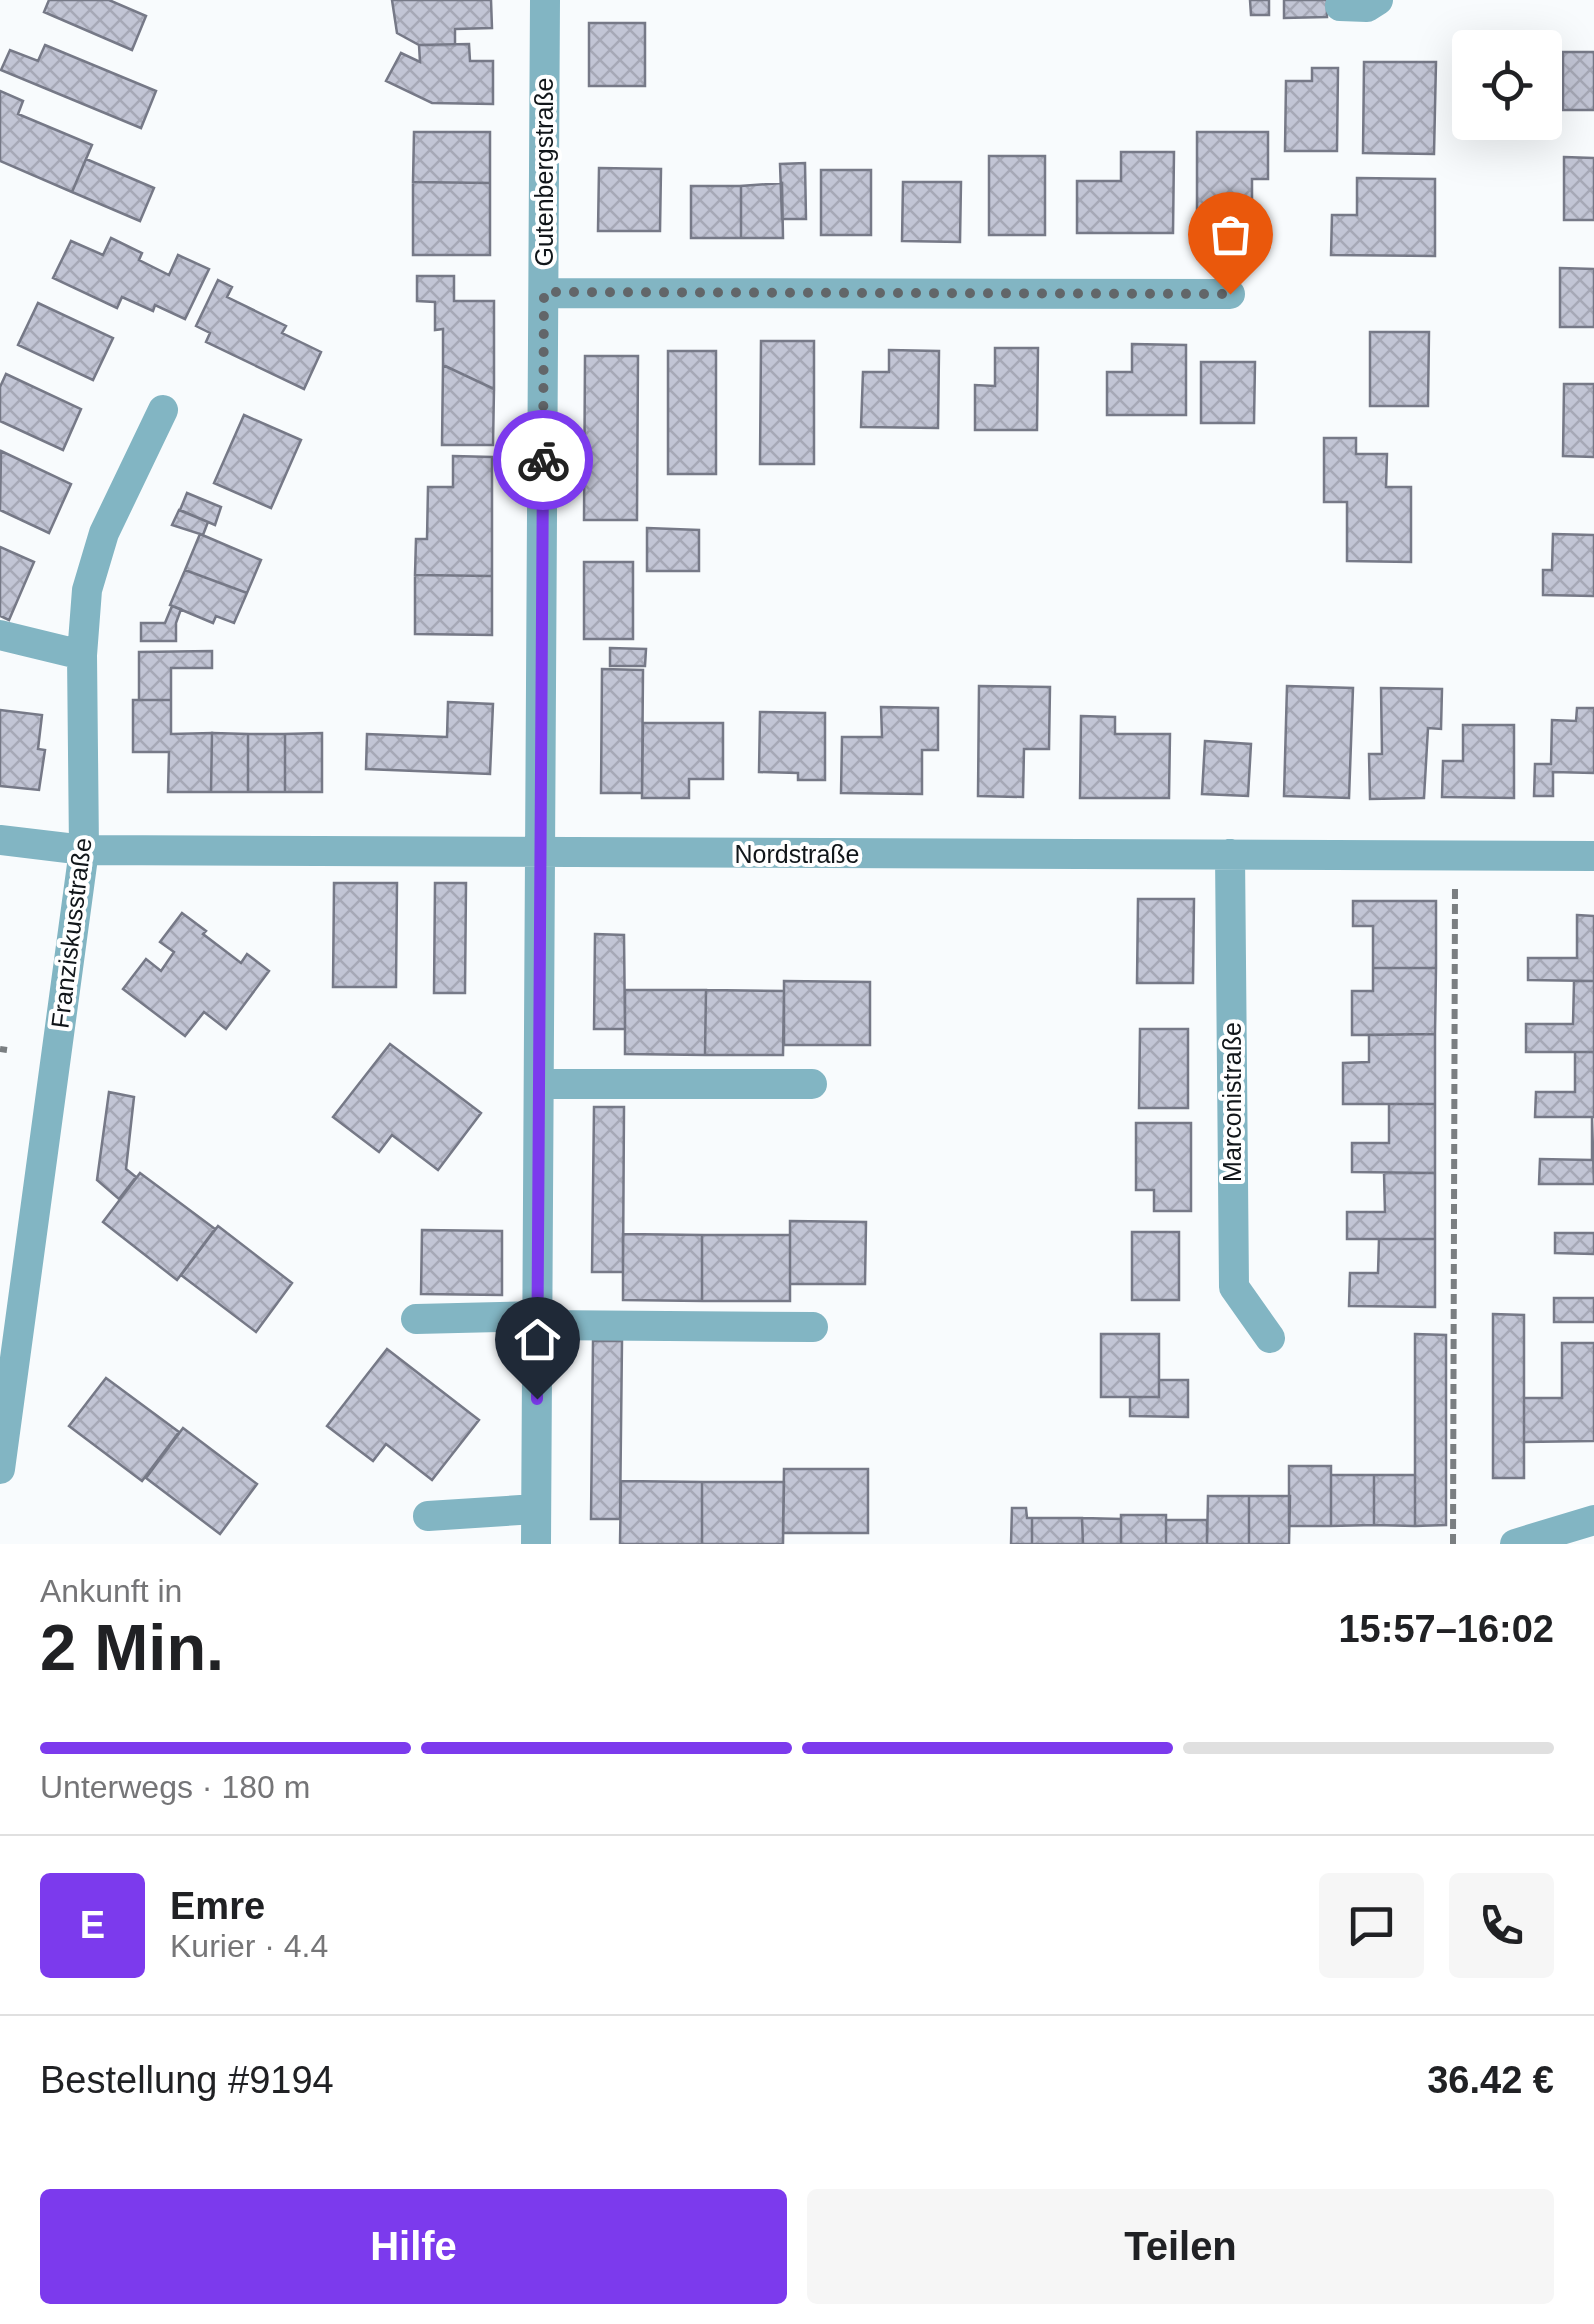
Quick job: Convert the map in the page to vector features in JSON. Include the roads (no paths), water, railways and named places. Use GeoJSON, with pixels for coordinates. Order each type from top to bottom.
{"type":"FeatureCollection","features":[{"type":"Feature","properties":{"kind":"street","name":"Gutenbergstraße"},"geometry":{"type":"LineString","coordinates":[[536,1544],[545,0]]}},
{"type":"Feature","properties":{"kind":"street"},"geometry":{"type":"LineString","coordinates":[[1340,6],[1367,6],[1378,0]]}},
{"type":"Feature","properties":{"kind":"street"},"geometry":{"type":"LineString","coordinates":[[544,292],[1230,294]]}},
{"type":"Feature","properties":{"kind":"street","name":"Franziskusstraße"},"geometry":{"type":"LineString","coordinates":[[0,1469],[84,850],[82,655],[88,590],[104,533],[163,410]]}},
{"type":"Feature","properties":{"kind":"street"},"geometry":{"type":"LineString","coordinates":[[0,635],[82,655]]}},
{"type":"Feature","properties":{"kind":"street","name":"Nordstraße"},"geometry":{"type":"LineString","coordinates":[[0,840],[84,850],[1594,856]]}},
{"type":"Feature","properties":{"kind":"street","name":"Marconistraße"},"geometry":{"type":"LineString","coordinates":[[1230,854],[1234,1287],[1270,1338]]}},
{"type":"Feature","properties":{"kind":"street"},"geometry":{"type":"LineString","coordinates":[[540,1084],[812,1084]]}},
{"type":"Feature","properties":{"kind":"street"},"geometry":{"type":"LineString","coordinates":[[416,1319],[813,1327]]}},
{"type":"Feature","properties":{"kind":"street"},"geometry":{"type":"LineString","coordinates":[[428,1516],[536,1510]]}},
{"type":"Feature","properties":{"kind":"street"},"geometry":{"type":"LineString","coordinates":[[1515,1544],[1594,1520]]}}]}
